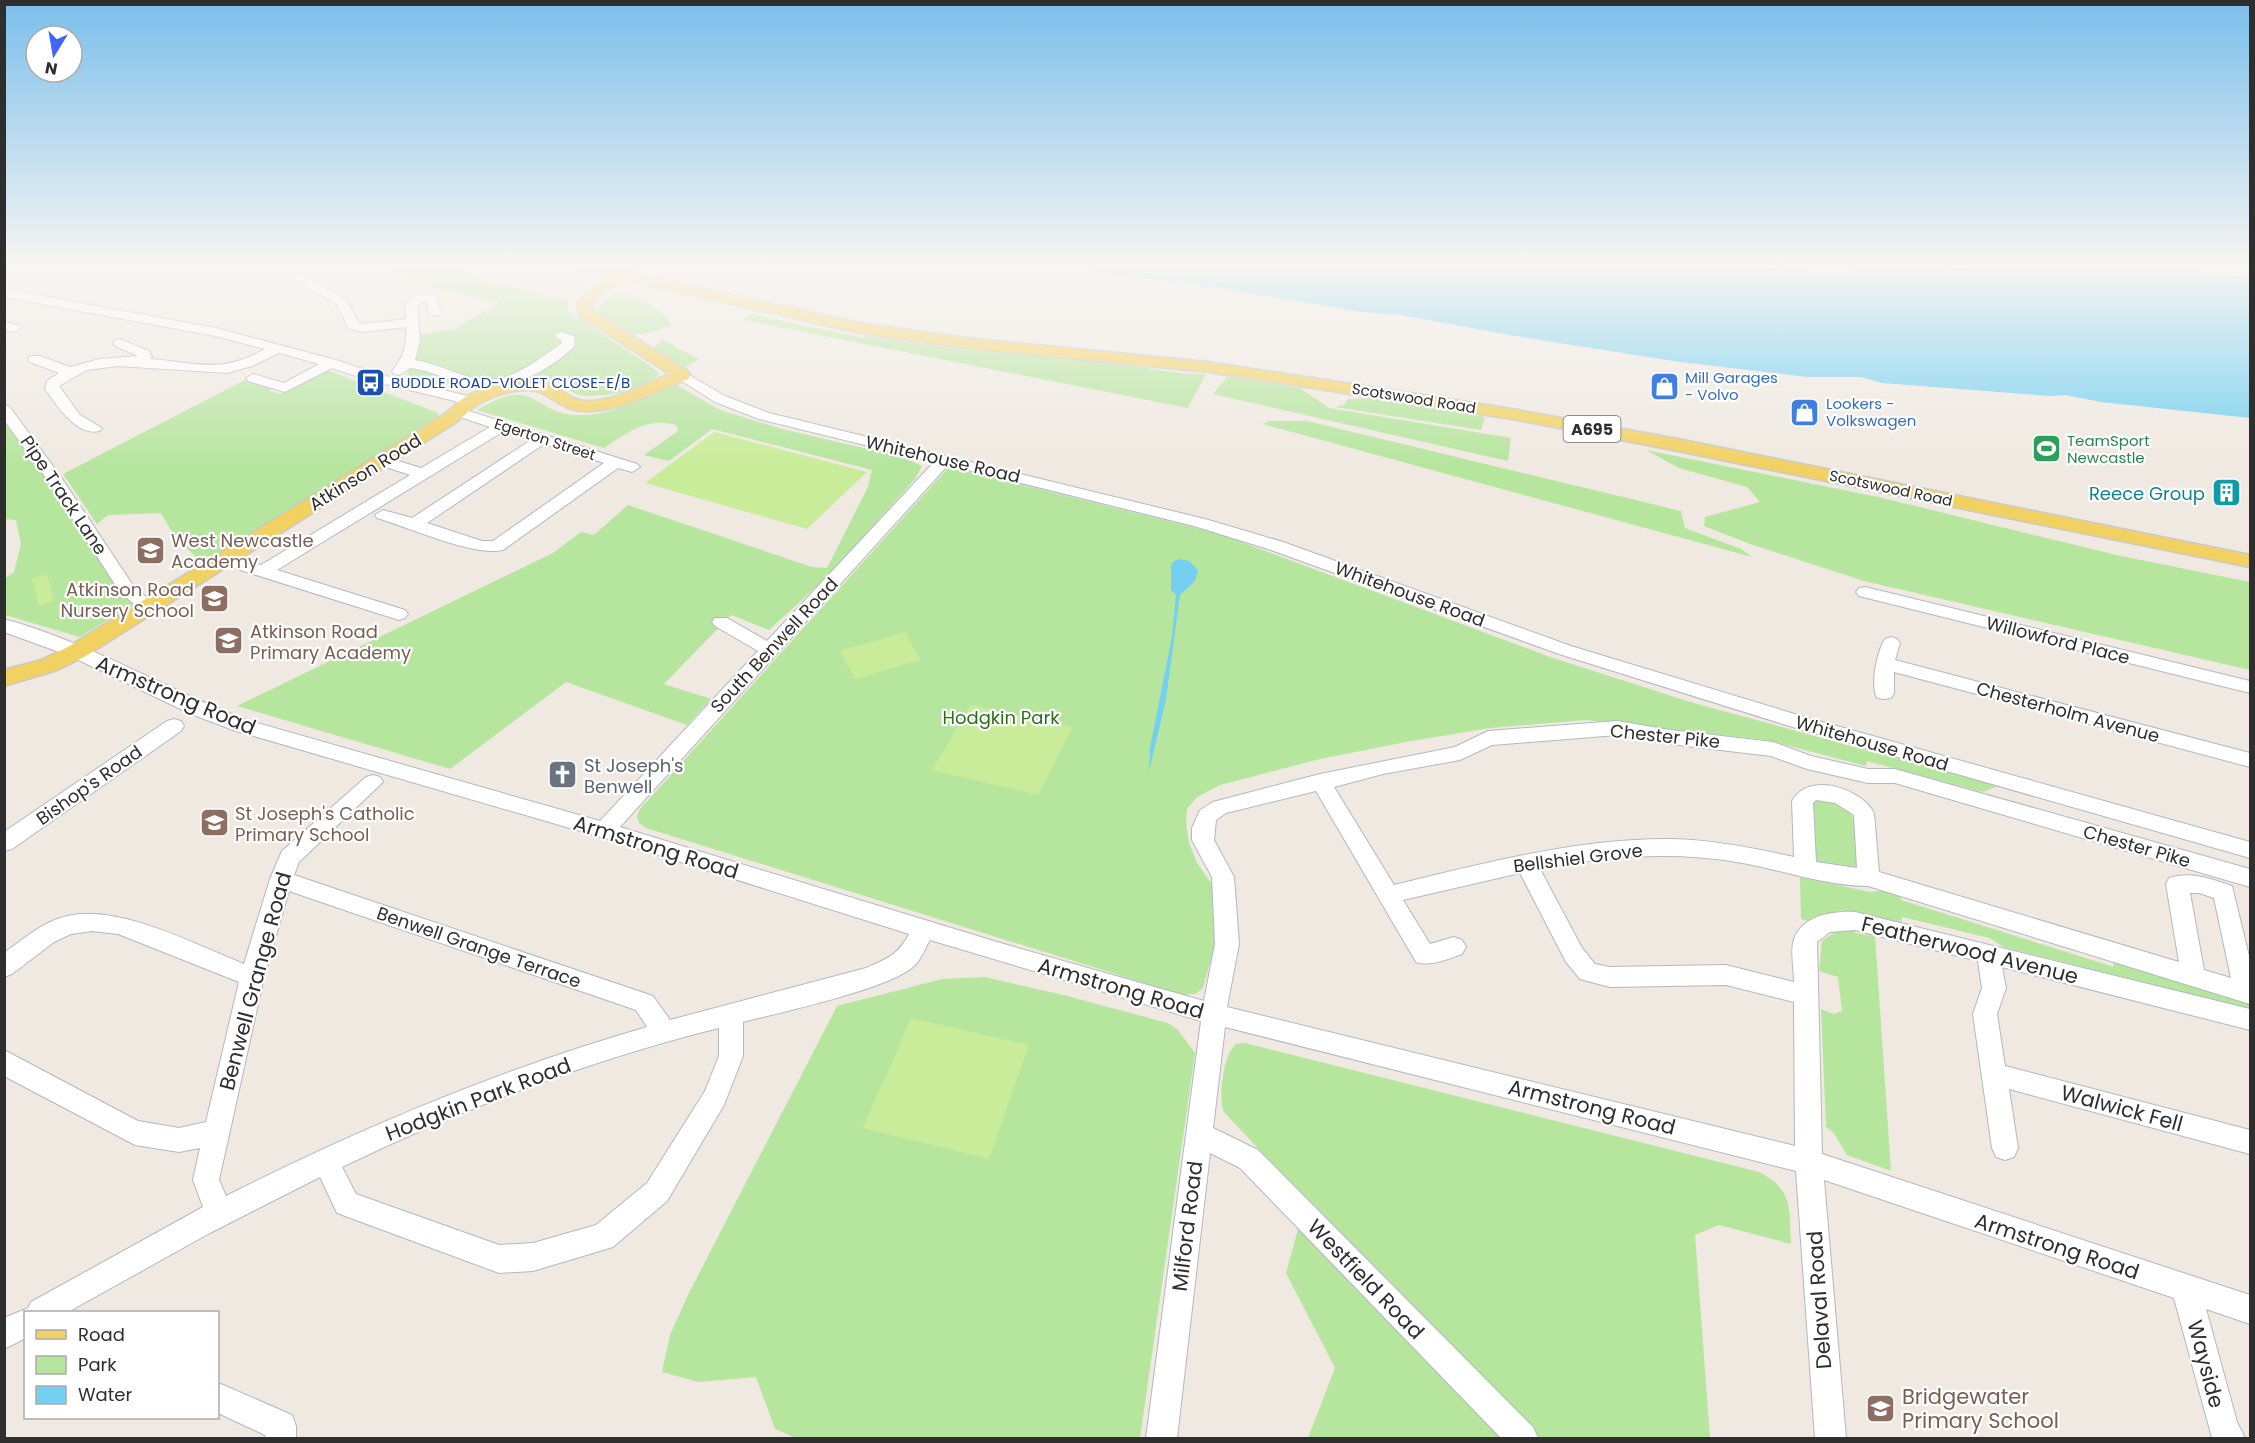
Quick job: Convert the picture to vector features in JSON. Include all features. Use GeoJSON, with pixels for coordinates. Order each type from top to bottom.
{"type":"FeatureCollection","features":[{"type":"Feature","properties":{"kind":"main road","name":"Whitehouse Road"},"geometry":{"type":"LineString","coordinates":[[613,331],[682,375]]}},
{"type":"Feature","properties":{"kind":"main road","name":"Scotswood Road"},"geometry":{"type":"LineString","coordinates":[[882,331],[1208,367],[1512,414],[1701,449],[2250,561]]}},
{"type":"Feature","properties":{"kind":"main road","name":"Scotswood Road"},"geometry":{"type":"LineString","coordinates":[[981,331],[1228,359],[1568,412],[2250,548]]}},
{"type":"Feature","properties":{"kind":"main road","name":"Atkinson Road"},"geometry":{"type":"LineString","coordinates":[[4,678],[49,664],[76,652],[382,461],[465,406],[511,388],[536,385],[547,388],[570,404],[597,405],[617,400],[682,375]]}},
{"type":"Feature","properties":{"kind":"street","name":"Egerton Street"},"geometry":{"type":"LineString","coordinates":[[207,331],[331,363],[465,406],[503,425],[624,464],[497,546],[481,546],[414,524]]}},
{"type":"Feature","properties":{"kind":"street"},"geometry":{"type":"LineString","coordinates":[[384,380],[407,364],[412,346],[413,331]]}},
{"type":"Feature","properties":{"kind":"street"},"geometry":{"type":"LineString","coordinates":[[407,364],[430,366],[479,384],[491,384],[518,376],[568,345],[569,339],[562,336]]}},
{"type":"Feature","properties":{"kind":"street"},"geometry":{"type":"LineString","coordinates":[[120,343],[144,354],[145,357],[139,362]]}},
{"type":"Feature","properties":{"kind":"street"},"geometry":{"type":"LineString","coordinates":[[95,428],[75,418],[52,389],[52,384],[70,372],[99,364],[139,362],[228,369],[247,364],[278,348]]}},
{"type":"Feature","properties":{"kind":"street"},"geometry":{"type":"LineString","coordinates":[[35,358],[70,372]]}},
{"type":"Feature","properties":{"kind":"street"},"geometry":{"type":"LineString","coordinates":[[253,378],[285,388],[331,363]]}},
{"type":"Feature","properties":{"kind":"street","name":"Whitehouse Road"},"geometry":{"type":"LineString","coordinates":[[682,375],[720,399],[754,413],[1199,522],[1277,546],[1576,653],[1793,720],[2250,850]]}},
{"type":"Feature","properties":{"kind":"street","name":"Pipe Track Lane"},"geometry":{"type":"LineString","coordinates":[[4,409],[53,477],[126,588],[147,606]]}},
{"type":"Feature","properties":{"kind":"street"},"geometry":{"type":"LineString","coordinates":[[264,571],[503,425]]}},
{"type":"Feature","properties":{"kind":"street"},"geometry":{"type":"LineString","coordinates":[[383,515],[414,524],[543,438]]}},
{"type":"Feature","properties":{"kind":"street","name":"South Benwell Road"},"geometry":{"type":"LineString","coordinates":[[604,830],[944,460]]}},
{"type":"Feature","properties":{"kind":"street"},"geometry":{"type":"LineString","coordinates":[[382,461],[423,474]]}},
{"type":"Feature","properties":{"kind":"street"},"geometry":{"type":"LineString","coordinates":[[224,559],[399,614]]}},
{"type":"Feature","properties":{"kind":"street","name":"Willowford Place"},"geometry":{"type":"LineString","coordinates":[[1865,592],[2250,687]]}},
{"type":"Feature","properties":{"kind":"street"},"geometry":{"type":"LineString","coordinates":[[721,622],[768,649]]}},
{"type":"Feature","properties":{"kind":"street","name":"Armstrong Road"},"geometry":{"type":"LineString","coordinates":[[4,625],[76,652],[198,709],[240,725],[604,830],[924,930],[1214,1014],[1809,1162],[2250,1309]]}},
{"type":"Feature","properties":{"kind":"street"},"geometry":{"type":"LineString","coordinates":[[1884,693],[1885,663],[1891,643]]}},
{"type":"Feature","properties":{"kind":"street","name":"Chesterholm Avenue"},"geometry":{"type":"LineString","coordinates":[[1885,663],[2250,760]]}},
{"type":"Feature","properties":{"kind":"street","name":"Bishop's Road"},"geometry":{"type":"LineString","coordinates":[[4,843],[174,726]]}},
{"type":"Feature","properties":{"kind":"street","name":"Chester Pike"},"geometry":{"type":"LineString","coordinates":[[1214,1014],[1227,944],[1223,877],[1203,840],[1203,828],[1207,816],[1220,807],[1383,766],[1460,753],[1488,738],[1617,728],[1670,737],[1773,749],[1807,762],[1868,776],[1895,776],[2250,878]]}},
{"type":"Feature","properties":{"kind":"street","name":"Benwell Grange Road"},"geometry":{"type":"LineString","coordinates":[[219,1213],[206,1180],[215,1132],[252,977],[281,879],[290,857],[373,782]]}},
{"type":"Feature","properties":{"kind":"street"},"geometry":{"type":"LineString","coordinates":[[1320,782],[1424,955],[1454,947]]}},
{"type":"Feature","properties":{"kind":"street"},"geometry":{"type":"LineString","coordinates":[[1805,868],[1802,801],[1806,794],[1814,792],[1847,798],[1858,805],[1864,813],[1868,877]]}},
{"type":"Feature","properties":{"kind":"street","name":"Bellshiel Grove"},"geometry":{"type":"LineString","coordinates":[[1389,895],[1526,863],[1593,852],[1666,848],[1711,849],[1805,868]]}},
{"type":"Feature","properties":{"kind":"street"},"geometry":{"type":"LineString","coordinates":[[1526,863],[1574,955],[1588,972],[1610,977],[1726,975],[1807,995]]}},
{"type":"Feature","properties":{"kind":"street","name":"Featherwood Avenue"},"geometry":{"type":"LineString","coordinates":[[1805,868],[1850,878],[1868,877],[2193,977],[2248,993],[2224,892],[2199,884],[2177,884],[2193,977]]}},
{"type":"Feature","properties":{"kind":"street","name":"Benwell Grange Terrace"},"geometry":{"type":"LineString","coordinates":[[281,879],[644,1003],[664,1032]]}},
{"type":"Feature","properties":{"kind":"street"},"geometry":{"type":"LineString","coordinates":[[4,967],[46,935],[68,925],[92,921],[120,925],[252,977]]}},
{"type":"Feature","properties":{"kind":"street","name":"Featherwood Avenue"},"geometry":{"type":"LineString","coordinates":[[1809,1162],[1805,941],[1810,931],[1822,924],[1839,921],[1870,924],[2250,1019]]}},
{"type":"Feature","properties":{"kind":"street","name":"Hodgkin Park Road"},"geometry":{"type":"LineString","coordinates":[[43,1311],[219,1213],[426,1115],[517,1080],[664,1032],[890,969],[906,960],[924,930]]}},
{"type":"Feature","properties":{"kind":"street"},"geometry":{"type":"LineString","coordinates":[[1988,954],[1994,988],[1985,1014],[2005,1148]]}},
{"type":"Feature","properties":{"kind":"street"},"geometry":{"type":"LineString","coordinates":[[326,1162],[347,1204],[499,1259],[533,1257],[603,1237],[657,1192],[715,1097],[731,1056],[731,1014]]}},
{"type":"Feature","properties":{"kind":"street","name":"Milford Road"},"geometry":{"type":"LineString","coordinates":[[1161,1438],[1214,1014]]}},
{"type":"Feature","properties":{"kind":"street"},"geometry":{"type":"LineString","coordinates":[[4,1061],[24,1075],[135,1133],[179,1140],[215,1132]]}},
{"type":"Feature","properties":{"kind":"street","name":"Walwick Fell"},"geometry":{"type":"LineString","coordinates":[[1994,1074],[2250,1142]]}},
{"type":"Feature","properties":{"kind":"street","name":"Westfield Road"},"geometry":{"type":"LineString","coordinates":[[1199,1134],[1249,1159],[1522,1438]]}},
{"type":"Feature","properties":{"kind":"street","name":"Delaval Road"},"geometry":{"type":"LineString","coordinates":[[1809,1162],[1830,1438]]}},
{"type":"Feature","properties":{"kind":"street","name":"Wayside"},"geometry":{"type":"LineString","coordinates":[[2186,1288],[2224,1430],[2230,1438]]}},
{"type":"Feature","properties":{"kind":"street"},"geometry":{"type":"LineString","coordinates":[[4,1334],[24,1323]]}},
{"type":"Feature","properties":{"kind":"street"},"geometry":{"type":"LineString","coordinates":[[221,1399],[281,1426],[280,1438]]}},
{"type":"Feature","properties":{"kind":"green space"},"geometry":{"type":"Polygon","coordinates":[[[439,331],[599,331],[656,370],[659,375],[632,389],[599,396],[575,394],[555,381],[528,379],[514,375],[476,387],[436,383],[406,375],[417,357],[421,334],[439,331]]]}},
{"type":"Feature","properties":{"kind":"green space"},"geometry":{"type":"Polygon","coordinates":[[[626,331],[653,331],[638,334],[626,331]]]}},
{"type":"Feature","properties":{"kind":"green space"},"geometry":{"type":"Polygon","coordinates":[[[800,331],[832,331],[863,338],[867,336],[1019,355],[1206,374],[1188,408],[800,331]]]}},
{"type":"Feature","properties":{"kind":"green space"},"geometry":{"type":"Polygon","coordinates":[[[663,340],[699,359],[685,368],[657,351],[654,347],[663,340]]]}},
{"type":"Feature","properties":{"kind":"green space"},"geometry":{"type":"Polygon","coordinates":[[[327,370],[438,413],[438,419],[202,563],[175,537],[161,513],[108,515],[97,524],[63,474],[245,380],[274,388],[269,391],[280,394],[327,370]]]}},
{"type":"Feature","properties":{"kind":"green space"},"geometry":{"type":"Polygon","coordinates":[[[1227,377],[1300,388],[1329,408],[1511,438],[1508,461],[1213,394],[1227,377]]]}},
{"type":"Feature","properties":{"kind":"green space"},"geometry":{"type":"Polygon","coordinates":[[[675,384],[720,410],[782,429],[902,457],[922,466],[915,479],[828,576],[769,630],[731,615],[664,684],[711,699],[687,725],[566,682],[450,769],[237,706],[553,553],[581,532],[594,535],[628,505],[812,567],[827,568],[868,487],[872,470],[712,429],[669,461],[644,455],[678,431],[676,425],[655,423],[646,425],[629,432],[604,448],[477,410],[497,399],[524,395],[566,414],[595,414],[630,404],[675,384]]]}},
{"type":"Feature","properties":{"kind":"green space"},"geometry":{"type":"Polygon","coordinates":[[[1375,398],[1485,417],[1481,430],[1335,407],[1344,405],[1348,399],[1375,398]]]}},
{"type":"Feature","properties":{"kind":"green space"},"geometry":{"type":"Polygon","coordinates":[[[4,420],[87,534],[121,592],[134,604],[80,637],[5,615],[5,578],[14,572],[21,544],[16,520],[5,519],[4,420]]]}},
{"type":"Feature","properties":{"kind":"green space"},"geometry":{"type":"Polygon","coordinates":[[[1268,421],[1307,421],[1681,511],[1685,528],[1741,549],[1752,557],[1263,424],[1268,421]]]}},
{"type":"Feature","properties":{"kind":"green space"},"geometry":{"type":"Polygon","coordinates":[[[714,432],[867,472],[807,529],[645,483],[714,432]]]}},
{"type":"Feature","properties":{"kind":"green space"},"geometry":{"type":"Polygon","coordinates":[[[1646,450],[1878,497],[2121,556],[2250,582],[2250,670],[1864,581],[1753,545],[1704,526],[1705,517],[1760,502],[1747,487],[1679,468],[1646,450]]]}},
{"type":"Feature","properties":{"kind":"green space","name":"Hodgkin Park"},"geometry":{"type":"Polygon","coordinates":[[[949,467],[1217,533],[1550,657],[1690,702],[1998,786],[1983,792],[1867,761],[1866,766],[1766,740],[1586,720],[1490,728],[1320,759],[1220,785],[1197,797],[1187,809],[1186,823],[1189,843],[1197,863],[1212,884],[1218,934],[1203,988],[1195,994],[1183,995],[646,828],[639,823],[637,816],[640,809],[949,467]]]}},
{"type":"Feature","properties":{"kind":"green space"},"geometry":{"type":"Polygon","coordinates":[[[47,574],[54,601],[39,606],[32,578],[47,574]]]}},
{"type":"Feature","properties":{"kind":"green space"},"geometry":{"type":"Polygon","coordinates":[[[905,632],[920,660],[855,679],[840,651],[905,632]]]}},
{"type":"Feature","properties":{"kind":"green space"},"geometry":{"type":"Polygon","coordinates":[[[971,705],[1072,727],[1038,795],[932,770],[971,705]]]}},
{"type":"Feature","properties":{"kind":"green space"},"geometry":{"type":"Polygon","coordinates":[[[1815,799],[1839,804],[1851,814],[1857,840],[1855,872],[1823,868],[1815,860],[1810,802],[1815,799]]]}},
{"type":"Feature","properties":{"kind":"green space"},"geometry":{"type":"Polygon","coordinates":[[[1800,877],[1870,892],[1886,890],[1900,894],[1901,900],[2114,967],[2113,960],[2250,1003],[2250,1009],[2003,947],[1990,938],[1902,917],[1901,923],[1840,910],[1808,921],[1801,919],[1800,877]]]}},
{"type":"Feature","properties":{"kind":"green space"},"geometry":{"type":"Polygon","coordinates":[[[1853,929],[1855,933],[1875,936],[1891,1171],[1847,1155],[1833,1132],[1826,1127],[1821,1009],[1834,1014],[1842,1011],[1838,977],[1819,971],[1822,941],[1835,932],[1853,929]]]}},
{"type":"Feature","properties":{"kind":"green space"},"geometry":{"type":"Polygon","coordinates":[[[985,977],[1168,1023],[1178,1030],[1195,1053],[1140,1438],[796,1438],[775,1429],[756,1377],[698,1382],[662,1372],[670,1335],[688,1295],[837,1006],[942,979],[985,977]]]}},
{"type":"Feature","properties":{"kind":"green space"},"geometry":{"type":"Polygon","coordinates":[[[911,1018],[1029,1045],[989,1159],[863,1128],[911,1018]]]}},
{"type":"Feature","properties":{"kind":"green space"},"geometry":{"type":"Polygon","coordinates":[[[1245,1043],[1759,1172],[1770,1179],[1784,1193],[1787,1202],[1791,1244],[1719,1225],[1695,1235],[1710,1438],[1308,1438],[1335,1368],[1286,1273],[1306,1200],[1224,1112],[1222,1106],[1223,1077],[1228,1057],[1236,1044],[1245,1043]]]}},
{"type":"Feature","properties":{"kind":"water"},"geometry":{"type":"Polygon","coordinates":[[[1489,331],[2250,331],[2250,418],[2101,402],[2065,395],[2050,396],[1882,383],[1861,377],[1807,377],[1680,362],[1489,331]]]}},
{"type":"Feature","properties":{"kind":"water"},"geometry":{"type":"Polygon","coordinates":[[[1178,559],[1189,561],[1198,570],[1195,581],[1180,595],[1166,699],[1149,772],[1150,748],[1172,636],[1176,595],[1171,590],[1171,564],[1178,559]]]}},
{"type":"Feature","properties":{"kind":"place","name":"BUDDLE ROAD-VIOLET CLOSE-E/B"},"geometry":{"type":"Point","coordinates":[370,382]}},
{"type":"Feature","properties":{"kind":"place","name":"Mill Garages - Volvo"},"geometry":{"type":"Point","coordinates":[1664,386]}},
{"type":"Feature","properties":{"kind":"place","name":"Lookers - Volkswagen"},"geometry":{"type":"Point","coordinates":[1805,412]}},
{"type":"Feature","properties":{"kind":"place","name":"TeamSport Newcastle"},"geometry":{"type":"Point","coordinates":[2046,449]}},
{"type":"Feature","properties":{"kind":"place","name":"Reece Group"},"geometry":{"type":"Point","coordinates":[2226,493]}},
{"type":"Feature","properties":{"kind":"place","name":"West Newcastle Academy"},"geometry":{"type":"Point","coordinates":[150,550]}},
{"type":"Feature","properties":{"kind":"place","name":"Atkinson Road Nursery School"},"geometry":{"type":"Point","coordinates":[215,599]}},
{"type":"Feature","properties":{"kind":"place","name":"Atkinson Road Primary Academy"},"geometry":{"type":"Point","coordinates":[229,641]}},
{"type":"Feature","properties":{"kind":"place","name":"St Joseph's Benwell"},"geometry":{"type":"Point","coordinates":[563,775]}},
{"type":"Feature","properties":{"kind":"place","name":"St Joseph's Catholic Primary School"},"geometry":{"type":"Point","coordinates":[214,823]}},
{"type":"Feature","properties":{"kind":"place","name":"Bridgewater Primary School"},"geometry":{"type":"Point","coordinates":[1881,1408]}}]}
